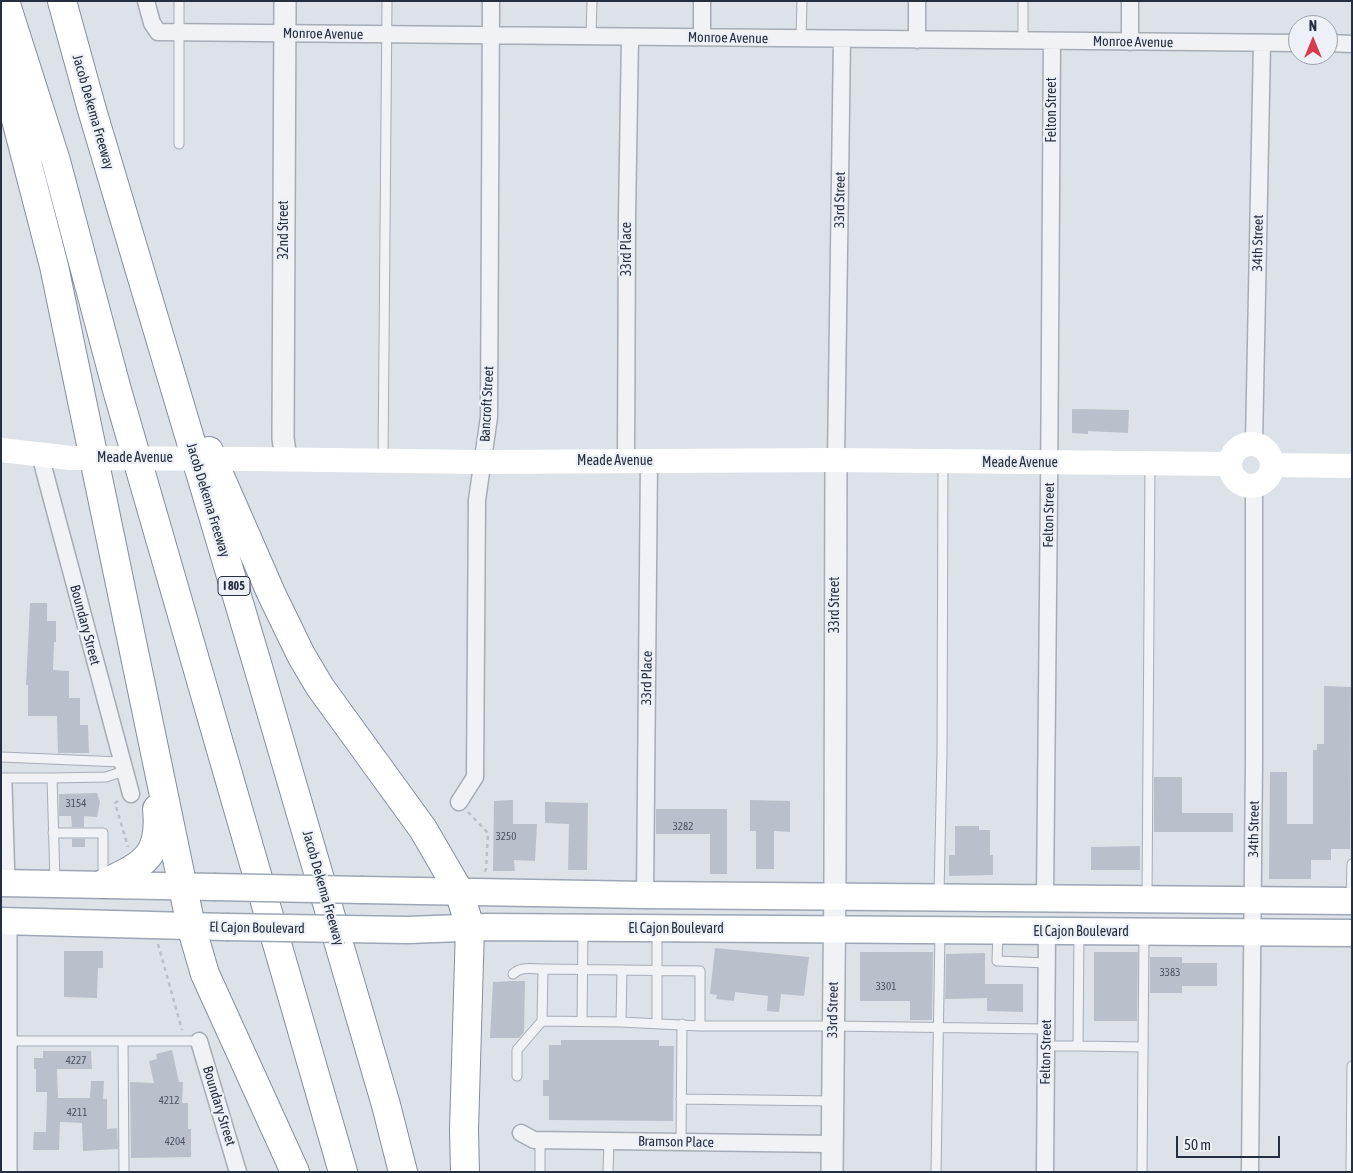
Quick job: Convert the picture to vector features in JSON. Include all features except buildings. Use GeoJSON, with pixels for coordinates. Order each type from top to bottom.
{"type":"FeatureCollection","features":[{"type":"Feature","properties":{"kind":"highway"},"geometry":{"type":"LineString","coordinates":[[5,1],[56,161],[117,390],[343,1172]]}},
{"type":"Feature","properties":{"kind":"highway","name":"Jacob Dekema Freeway"},"geometry":{"type":"LineString","coordinates":[[62,1],[95,120],[386,1105],[403,1172]]}},
{"type":"Feature","properties":{"kind":"highway"},"geometry":{"type":"LineString","coordinates":[[13,30],[7,84],[54,266],[191,926],[205,974],[295,1172]]}},
{"type":"Feature","properties":{"kind":"highway"},"geometry":{"type":"LineString","coordinates":[[158,331],[271,593],[301,655],[325,694],[423,829],[459,891],[470,927],[464,1130],[465,1172]]}},
{"type":"Feature","properties":{"kind":"highway"},"geometry":{"type":"LineString","coordinates":[[103,884],[139,865],[150,854],[158,838],[158,818],[149,720]]}},
{"type":"Feature","properties":{"kind":"main road"},"geometry":{"type":"LineString","coordinates":[[1254,443],[1266,449],[1270,455],[1272,465],[1270,474],[1266,479],[1254,486],[1239,483],[1230,471],[1229,464],[1235,450],[1241,446],[1254,443]]}},
{"type":"Feature","properties":{"kind":"main road","name":"Meade Avenue"},"geometry":{"type":"LineString","coordinates":[[1,450],[71,458],[482,462],[836,460],[1229,464]]}},
{"type":"Feature","properties":{"kind":"main road"},"geometry":{"type":"LineString","coordinates":[[1272,465],[1352,466]]}},
{"type":"Feature","properties":{"kind":"main road"},"geometry":{"type":"LineString","coordinates":[[2,886],[103,884],[645,895],[1352,901]]}},
{"type":"Feature","properties":{"kind":"main road","name":"El Cajon Boulevard"},"geometry":{"type":"LineString","coordinates":[[4,921],[373,930],[438,930],[470,927],[1352,933]]}},
{"type":"Feature","properties":{"kind":"street","name":"Monroe Avenue"},"geometry":{"type":"LineString","coordinates":[[146,1],[152,23],[158,32],[179,33],[1288,43]]}},
{"type":"Feature","properties":{"kind":"street","name":"32nd Street"},"geometry":{"type":"LineString","coordinates":[[285,1],[283,438],[286,459]]}},
{"type":"Feature","properties":{"kind":"street","name":"Bancroft Street"},"geometry":{"type":"LineString","coordinates":[[459,802],[475,777],[477,500],[489,417],[491,1]]}},
{"type":"Feature","properties":{"kind":"street"},"geometry":{"type":"LineString","coordinates":[[702,1],[702,38]]}},
{"type":"Feature","properties":{"kind":"street"},"geometry":{"type":"LineString","coordinates":[[917,1],[917,40]]}},
{"type":"Feature","properties":{"kind":"street"},"geometry":{"type":"LineString","coordinates":[[1130,1],[1130,42]]}},
{"type":"Feature","properties":{"kind":"street","name":"33rd Place"},"geometry":{"type":"LineString","coordinates":[[626,461],[630,37]]}},
{"type":"Feature","properties":{"kind":"street","name":"33rd Street"},"geometry":{"type":"LineString","coordinates":[[832,1172],[836,460],[842,39]]}},
{"type":"Feature","properties":{"kind":"street","name":"Felton Street"},"geometry":{"type":"LineString","coordinates":[[1045,898],[1052,41]]}},
{"type":"Feature","properties":{"kind":"street","name":"34th Street"},"geometry":{"type":"LineString","coordinates":[[1254,443],[1262,43]]}},
{"type":"Feature","properties":{"kind":"street"},"geometry":{"type":"LineString","coordinates":[[1338,43],[1352,44]]}},
{"type":"Feature","properties":{"kind":"street","name":"Boundary Street"},"geometry":{"type":"LineString","coordinates":[[40,455],[131,794]]}},
{"type":"Feature","properties":{"kind":"street","name":"33rd Place"},"geometry":{"type":"LineString","coordinates":[[645,895],[650,461]]}},
{"type":"Feature","properties":{"kind":"street","name":"34th Street"},"geometry":{"type":"LineString","coordinates":[[1250,1172],[1254,761],[1254,486]]}},
{"type":"Feature","properties":{"kind":"street"},"geometry":{"type":"LineString","coordinates":[[1,785],[2,886]]}},
{"type":"Feature","properties":{"kind":"street"},"geometry":{"type":"LineString","coordinates":[[4,921],[6,1172]]}},
{"type":"Feature","properties":{"kind":"street","name":"Felton Street"},"geometry":{"type":"LineString","coordinates":[[1045,1172],[1047,932]]}},
{"type":"Feature","properties":{"kind":"street","name":"Boundary Street"},"geometry":{"type":"LineString","coordinates":[[192,1041],[238,1172]]}},
{"type":"Feature","properties":{"kind":"street","name":"Bramson Place"},"geometry":{"type":"LineString","coordinates":[[521,1133],[534,1140],[832,1144]]}},
{"type":"Feature","properties":{"kind":"lane"},"geometry":{"type":"LineString","coordinates":[[179,1],[179,144]]}},
{"type":"Feature","properties":{"kind":"lane"},"geometry":{"type":"LineString","coordinates":[[383,460],[387,1]]}},
{"type":"Feature","properties":{"kind":"lane"},"geometry":{"type":"LineString","coordinates":[[591,36],[592,1]]}},
{"type":"Feature","properties":{"kind":"lane"},"geometry":{"type":"LineString","coordinates":[[801,38],[802,1]]}},
{"type":"Feature","properties":{"kind":"lane"},"geometry":{"type":"LineString","coordinates":[[1022,40],[1023,1]]}},
{"type":"Feature","properties":{"kind":"lane"},"geometry":{"type":"LineString","coordinates":[[939,898],[942,753],[943,462]]}},
{"type":"Feature","properties":{"kind":"lane"},"geometry":{"type":"LineString","coordinates":[[1147,899],[1150,463]]}},
{"type":"Feature","properties":{"kind":"lane"},"geometry":{"type":"LineString","coordinates":[[1,757],[123,766]]}},
{"type":"Feature","properties":{"kind":"lane"},"geometry":{"type":"LineString","coordinates":[[1,778],[106,777],[123,766]]}},
{"type":"Feature","properties":{"kind":"lane"},"geometry":{"type":"LineString","coordinates":[[52,778],[54,884]]}},
{"type":"Feature","properties":{"kind":"lane"},"geometry":{"type":"LineString","coordinates":[[53,832],[103,832],[103,884]]}},
{"type":"Feature","properties":{"kind":"lane"},"geometry":{"type":"LineString","coordinates":[[1352,864],[1352,901]]}},
{"type":"Feature","properties":{"kind":"lane"},"geometry":{"type":"LineString","coordinates":[[582,1021],[583,928]]}},
{"type":"Feature","properties":{"kind":"lane"},"geometry":{"type":"LineString","coordinates":[[656,929],[658,1023]]}},
{"type":"Feature","properties":{"kind":"lane"},"geometry":{"type":"LineString","coordinates":[[936,1172],[940,931]]}},
{"type":"Feature","properties":{"kind":"lane"},"geometry":{"type":"LineString","coordinates":[[998,932],[997,961],[1047,962]]}},
{"type":"Feature","properties":{"kind":"lane"},"geometry":{"type":"LineString","coordinates":[[1078,1046],[1079,932]]}},
{"type":"Feature","properties":{"kind":"lane"},"geometry":{"type":"LineString","coordinates":[[1142,1172],[1144,932]]}},
{"type":"Feature","properties":{"kind":"lane"},"geometry":{"type":"LineString","coordinates":[[513,974],[522,968],[700,971],[700,1026]]}},
{"type":"Feature","properties":{"kind":"lane"},"geometry":{"type":"LineString","coordinates":[[517,1076],[517,1050],[542,1021],[543,968]]}},
{"type":"Feature","properties":{"kind":"lane"},"geometry":{"type":"LineString","coordinates":[[621,1022],[622,970]]}},
{"type":"Feature","properties":{"kind":"lane"},"geometry":{"type":"LineString","coordinates":[[542,1021],[658,1023],[700,1026],[1046,1029]]}},
{"type":"Feature","properties":{"kind":"lane"},"geometry":{"type":"LineString","coordinates":[[681,1142],[682,1024]]}},
{"type":"Feature","properties":{"kind":"lane"},"geometry":{"type":"LineString","coordinates":[[4,1041],[192,1041]]}},
{"type":"Feature","properties":{"kind":"lane"},"geometry":{"type":"LineString","coordinates":[[123,1041],[124,1172]]}},
{"type":"Feature","properties":{"kind":"lane"},"geometry":{"type":"LineString","coordinates":[[1046,1046],[1143,1047]]}},
{"type":"Feature","properties":{"kind":"lane"},"geometry":{"type":"LineString","coordinates":[[1350,1172],[1352,1066]]}},
{"type":"Feature","properties":{"kind":"lane"},"geometry":{"type":"LineString","coordinates":[[682,1099],[832,1101]]}},
{"type":"Feature","properties":{"kind":"lane"},"geometry":{"type":"LineString","coordinates":[[540,1140],[540,1172]]}},
{"type":"Feature","properties":{"kind":"lane"},"geometry":{"type":"LineString","coordinates":[[608,1172],[609,1141]]}},
{"type":"Feature","properties":{"kind":"path"},"geometry":{"type":"LineString","coordinates":[[128,847],[115,803],[131,794]]}},
{"type":"Feature","properties":{"kind":"path"},"geometry":{"type":"LineString","coordinates":[[459,802],[488,833],[486,869],[482,875]]}},
{"type":"Feature","properties":{"kind":"path"},"geometry":{"type":"LineString","coordinates":[[157,940],[192,1041]]}}]}
